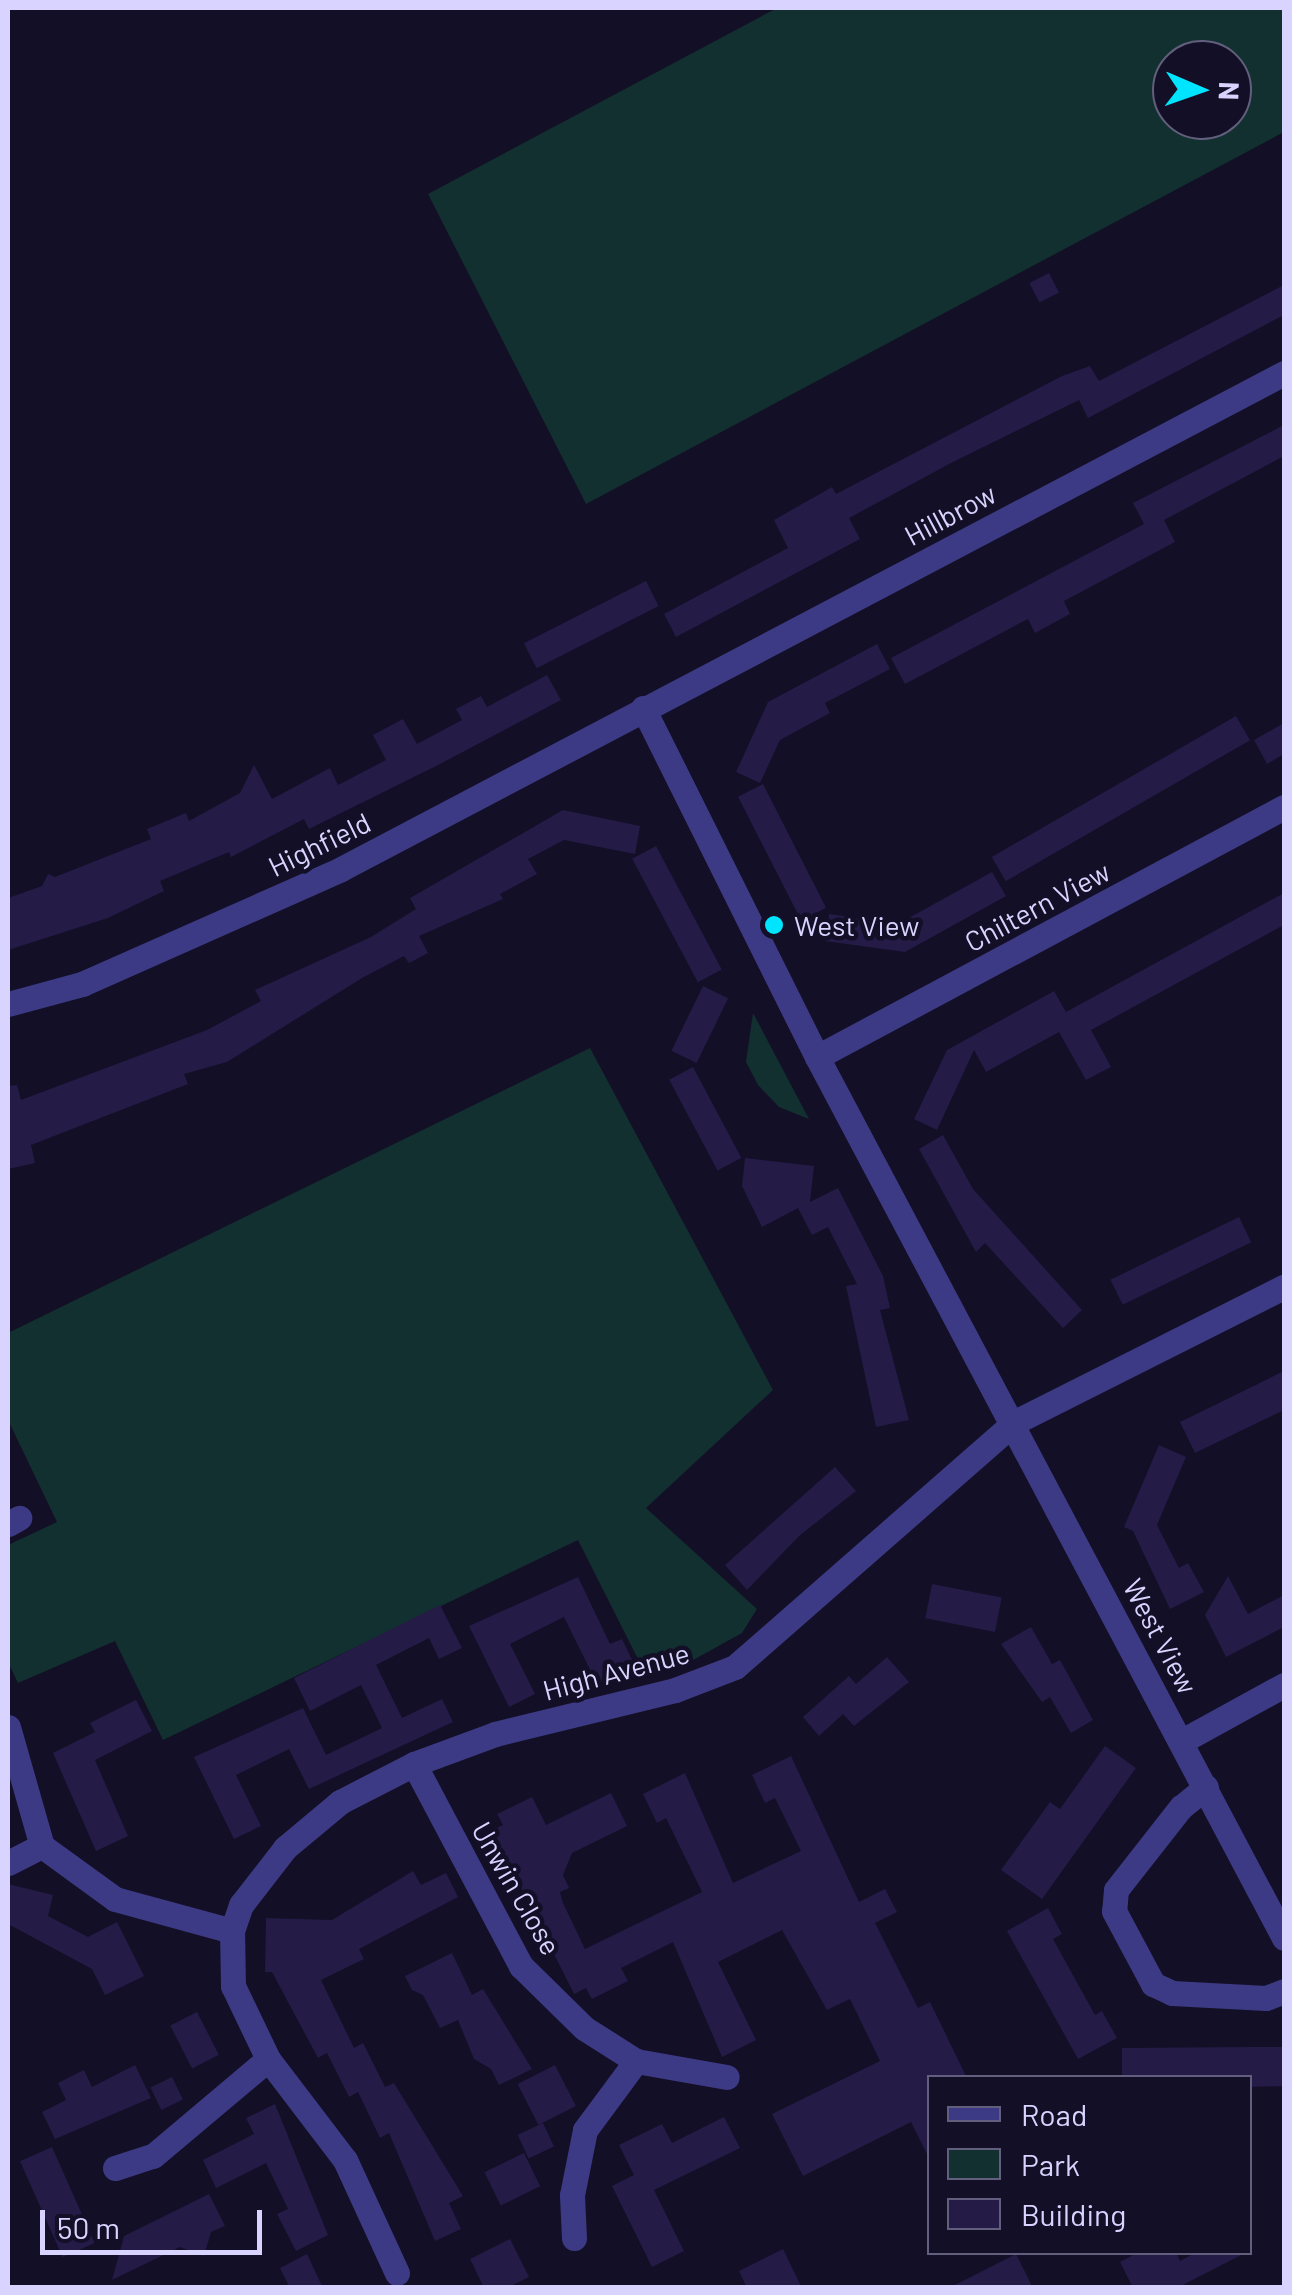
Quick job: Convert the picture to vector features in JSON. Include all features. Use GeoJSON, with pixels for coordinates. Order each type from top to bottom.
{"type":"FeatureCollection","features":[{"type":"Feature","properties":{"kind":"street","name":"Hillbrow"},"geometry":{"type":"LineString","coordinates":[[643,708],[1284,372]]}},
{"type":"Feature","properties":{"kind":"street","name":"Highfield"},"geometry":{"type":"LineString","coordinates":[[8,1004],[82,984],[341,869],[643,708]]}},
{"type":"Feature","properties":{"kind":"street","name":"West View"},"geometry":{"type":"LineString","coordinates":[[643,708],[817,1057],[1015,1422],[1284,1938]]}},
{"type":"Feature","properties":{"kind":"street","name":"Chiltern View"},"geometry":{"type":"LineString","coordinates":[[817,1057],[1284,807]]}},
{"type":"Feature","properties":{"kind":"street","name":"High Avenue"},"geometry":{"type":"LineString","coordinates":[[397,2273],[344,2160],[268,2059],[233,1986],[232,1931],[240,1906],[285,1848],[340,1802],[414,1764],[495,1734],[675,1690],[735,1667],[1015,1422],[1284,1287]]}},
{"type":"Feature","properties":{"kind":"street","name":"West View"},"geometry":{"type":"LineString","coordinates":[[1182,1741],[1284,1685]]}},
{"type":"Feature","properties":{"kind":"street"},"geometry":{"type":"LineString","coordinates":[[8,1727],[42,1846],[115,1899],[232,1931]]}},
{"type":"Feature","properties":{"kind":"street","name":"Unwin Close"},"geometry":{"type":"LineString","coordinates":[[414,1764],[521,1966],[584,2028],[636,2062],[727,2078]]}},
{"type":"Feature","properties":{"kind":"street"},"geometry":{"type":"LineString","coordinates":[[1206,1787],[1182,1807],[1116,1890],[1114,1911],[1152,1984],[1172,1993],[1266,1998],[1284,1991]]}},
{"type":"Feature","properties":{"kind":"street"},"geometry":{"type":"LineString","coordinates":[[8,1863],[42,1846]]}},
{"type":"Feature","properties":{"kind":"street"},"geometry":{"type":"LineString","coordinates":[[115,2168],[154,2156],[268,2059]]}},
{"type":"Feature","properties":{"kind":"street"},"geometry":{"type":"LineString","coordinates":[[574,2238],[572,2195],[585,2130],[636,2062]]}},
{"type":"Feature","properties":{"kind":"green space"},"geometry":{"type":"Polygon","coordinates":[[[777,8],[1284,8],[1284,132],[586,504],[428,194],[777,8]]]}},
{"type":"Feature","properties":{"kind":"green space"},"geometry":{"type":"Polygon","coordinates":[[[753,1013],[809,1119],[779,1107],[758,1085],[746,1062],[753,1013]]]}},
{"type":"Feature","properties":{"kind":"green space"},"geometry":{"type":"Polygon","coordinates":[[[590,1048],[773,1390],[646,1508],[757,1609],[742,1633],[686,1664],[646,1675],[578,1540],[163,1740],[115,1641],[18,1683],[8,1662],[8,1545],[57,1522],[8,1420],[8,1333],[590,1048]]]}},
{"type":"Feature","properties":{"kind":"building"},"geometry":{"type":"Polygon","coordinates":[[[1049,273],[1059,293],[1039,303],[1029,283],[1049,273]]]}},
{"type":"Feature","properties":{"kind":"building"},"geometry":{"type":"Polygon","coordinates":[[[1284,285],[1284,315],[1088,418],[1079,400],[953,462],[849,518],[860,539],[676,637],[664,614],[788,548],[774,520],[832,487],[836,494],[1062,376],[1090,366],[1099,381],[1284,285]]]}},
{"type":"Feature","properties":{"kind":"building"},"geometry":{"type":"Polygon","coordinates":[[[1284,425],[1284,456],[1164,520],[1175,542],[1064,601],[1070,614],[1035,633],[1028,619],[905,684],[891,658],[1144,524],[1133,503],[1284,425]]]}},
{"type":"Feature","properties":{"kind":"building"},"geometry":{"type":"Polygon","coordinates":[[[646,581],[659,606],[537,668],[524,643],[646,581]]]}},
{"type":"Feature","properties":{"kind":"building"},"geometry":{"type":"Polygon","coordinates":[[[877,644],[890,669],[825,703],[830,713],[780,740],[760,783],[736,772],[768,702],[877,644]]]}},
{"type":"Feature","properties":{"kind":"building"},"geometry":{"type":"Polygon","coordinates":[[[547,675],[561,700],[440,764],[309,829],[304,819],[231,857],[229,852],[160,881],[164,891],[108,918],[8,950],[8,898],[42,886],[48,874],[55,877],[151,839],[147,829],[186,813],[189,821],[240,793],[254,765],[272,799],[330,768],[338,785],[386,760],[373,735],[403,719],[417,744],[462,720],[456,709],[481,696],[487,707],[547,675]]]}},
{"type":"Feature","properties":{"kind":"building"},"geometry":{"type":"Polygon","coordinates":[[[1236,716],[1250,740],[1006,881],[992,857],[1236,716]]]}},
{"type":"Feature","properties":{"kind":"building"},"geometry":{"type":"Polygon","coordinates":[[[1284,723],[1284,754],[1267,764],[1254,740],[1284,723]]]}},
{"type":"Feature","properties":{"kind":"building"},"geometry":{"type":"Polygon","coordinates":[[[763,784],[826,908],[801,921],[738,797],[763,784]]]}},
{"type":"Feature","properties":{"kind":"building"},"geometry":{"type":"Polygon","coordinates":[[[563,810],[640,826],[635,854],[564,840],[528,859],[537,874],[500,894],[503,899],[419,936],[428,953],[409,963],[404,956],[362,978],[227,1062],[184,1074],[188,1084],[31,1145],[35,1163],[8,1169],[8,1086],[17,1085],[21,1100],[207,1030],[261,1001],[255,990],[371,937],[416,909],[410,898],[563,810]]]}},
{"type":"Feature","properties":{"kind":"building"},"geometry":{"type":"Polygon","coordinates":[[[656,846],[722,970],[698,982],[632,859],[656,846]]]}},
{"type":"Feature","properties":{"kind":"building"},"geometry":{"type":"Polygon","coordinates":[[[992,872],[1006,896],[905,952],[825,941],[829,914],[898,924],[992,872]]]}},
{"type":"Feature","properties":{"kind":"building"},"geometry":{"type":"Polygon","coordinates":[[[1284,893],[1284,925],[1091,1030],[1111,1067],[1086,1080],[1059,1032],[986,1072],[974,1050],[937,1130],[914,1119],[947,1050],[1054,991],[1066,1012],[1284,893]]]}},
{"type":"Feature","properties":{"kind":"building"},"geometry":{"type":"Polygon","coordinates":[[[703,986],[728,998],[697,1063],[671,1051],[703,986]]]}},
{"type":"Feature","properties":{"kind":"building"},"geometry":{"type":"Polygon","coordinates":[[[693,1067],[741,1158],[718,1171],[669,1080],[693,1067]]]}},
{"type":"Feature","properties":{"kind":"building"},"geometry":{"type":"Polygon","coordinates":[[[943,1135],[973,1189],[1082,1310],[1063,1328],[985,1243],[976,1252],[919,1149],[943,1135]]]}},
{"type":"Feature","properties":{"kind":"building"},"geometry":{"type":"Polygon","coordinates":[[[745,1158],[814,1166],[810,1202],[838,1188],[883,1276],[890,1308],[880,1310],[909,1420],[876,1427],[846,1286],[857,1284],[828,1227],[812,1235],[798,1208],[762,1227],[742,1186],[745,1158]]]}},
{"type":"Feature","properties":{"kind":"building"},"geometry":{"type":"Polygon","coordinates":[[[1239,1217],[1251,1242],[1123,1305],[1110,1280],[1239,1217]]]}},
{"type":"Feature","properties":{"kind":"building"},"geometry":{"type":"Polygon","coordinates":[[[1284,1371],[1284,1410],[1195,1453],[1180,1422],[1284,1371]]]}},
{"type":"Feature","properties":{"kind":"building"},"geometry":{"type":"Polygon","coordinates":[[[1159,1445],[1186,1457],[1157,1525],[1179,1568],[1188,1563],[1204,1592],[1170,1609],[1133,1531],[1124,1527],[1159,1445]]]}},
{"type":"Feature","properties":{"kind":"building"},"geometry":{"type":"Polygon","coordinates":[[[835,1467],[856,1491],[799,1536],[747,1590],[725,1565],[835,1467]]]}},
{"type":"Feature","properties":{"kind":"building"},"geometry":{"type":"Polygon","coordinates":[[[1228,1576],[1248,1614],[1284,1595],[1284,1627],[1226,1657],[1205,1615],[1228,1576]]]}},
{"type":"Feature","properties":{"kind":"building"},"geometry":{"type":"Polygon","coordinates":[[[578,1577],[610,1644],[622,1639],[635,1666],[597,1684],[564,1617],[510,1644],[535,1694],[509,1707],[469,1626],[578,1577]]]}},
{"type":"Feature","properties":{"kind":"building"},"geometry":{"type":"Polygon","coordinates":[[[932,1584],[1002,1598],[995,1632],[925,1618],[932,1584]]]}},
{"type":"Feature","properties":{"kind":"building"},"geometry":{"type":"Polygon","coordinates":[[[440,1605],[462,1648],[439,1659],[429,1638],[376,1665],[402,1718],[442,1699],[453,1722],[309,1789],[289,1749],[236,1775],[261,1826],[234,1839],[194,1757],[303,1708],[326,1755],[382,1728],[361,1685],[310,1711],[294,1678],[440,1605]]]}},
{"type":"Feature","properties":{"kind":"building"},"geometry":{"type":"Polygon","coordinates":[[[1031,1627],[1052,1664],[1060,1660],[1093,1720],[1071,1733],[1050,1697],[1042,1702],[1001,1644],[1031,1627]]]}},
{"type":"Feature","properties":{"kind":"building"},"geometry":{"type":"Polygon","coordinates":[[[887,1657],[909,1682],[854,1726],[843,1714],[819,1736],[803,1717],[849,1676],[856,1684],[887,1657]]]}},
{"type":"Feature","properties":{"kind":"building"},"geometry":{"type":"Polygon","coordinates":[[[136,1700],[152,1731],[95,1760],[128,1836],[96,1851],[53,1753],[95,1732],[90,1723],[136,1700]]]}},
{"type":"Feature","properties":{"kind":"building"},"geometry":{"type":"Polygon","coordinates":[[[1105,1746],[1136,1768],[1042,1899],[1001,1870],[1050,1802],[1060,1809],[1105,1746]]]}},
{"type":"Feature","properties":{"kind":"building"},"geometry":{"type":"Polygon","coordinates":[[[791,1756],[859,1902],[885,1889],[897,1912],[875,1923],[918,2008],[930,2002],[966,2075],[927,2075],[927,2154],[911,2122],[803,2176],[772,2114],[880,2061],[850,1999],[827,2010],[782,1930],[718,1962],[756,2040],[722,2057],[673,1942],[621,1968],[628,1981],[592,1999],[586,1988],[574,1994],[492,1830],[503,1825],[497,1814],[532,1797],[546,1825],[611,1793],[627,1826],[572,1853],[563,1875],[569,1888],[560,1892],[585,1949],[702,1892],[666,1818],[657,1823],[643,1794],[685,1773],[733,1883],[801,1851],[775,1798],[765,1803],[752,1775],[791,1756]]]}},
{"type":"Feature","properties":{"kind":"building"},"geometry":{"type":"Polygon","coordinates":[[[413,1871],[421,1885],[446,1873],[458,1897],[359,1949],[364,1959],[321,1980],[354,2048],[363,2043],[385,2087],[394,2083],[463,2196],[449,2203],[461,2229],[435,2241],[389,2133],[380,2138],[358,2092],[349,2097],[327,2053],[318,2058],[272,1972],[265,1972],[266,1918],[332,1920],[413,1871]]]}},
{"type":"Feature","properties":{"kind":"building"},"geometry":{"type":"Polygon","coordinates":[[[8,1884],[53,1895],[48,1916],[88,1937],[117,1922],[144,1976],[105,1995],[92,1969],[8,1924],[8,1884]]]}},
{"type":"Feature","properties":{"kind":"building"},"geometry":{"type":"Polygon","coordinates":[[[1048,1908],[1062,1934],[1053,1939],[1095,2015],[1102,2011],[1117,2038],[1078,2059],[1007,1931],[1048,1908]]]}},
{"type":"Feature","properties":{"kind":"building"},"geometry":{"type":"Polygon","coordinates":[[[452,1953],[472,1995],[483,1989],[532,2069],[499,2085],[491,2069],[474,2059],[458,2020],[440,2028],[423,1995],[412,1990],[405,1976],[452,1953]]]}},
{"type":"Feature","properties":{"kind":"building"},"geometry":{"type":"Polygon","coordinates":[[[197,2012],[219,2055],[192,2068],[170,2026],[197,2012]]]}},
{"type":"Feature","properties":{"kind":"building"},"geometry":{"type":"Polygon","coordinates":[[[1283,2047],[1284,2086],[1252,2087],[1252,2075],[1122,2075],[1122,2048],[1283,2047]]]}},
{"type":"Feature","properties":{"kind":"building"},"geometry":{"type":"Polygon","coordinates":[[[135,2065],[151,2098],[55,2139],[42,2112],[66,2100],[58,2083],[84,2070],[92,2087],[135,2065]]]}},
{"type":"Feature","properties":{"kind":"building"},"geometry":{"type":"Polygon","coordinates":[[[555,2065],[576,2106],[538,2125],[518,2084],[555,2065]]]}},
{"type":"Feature","properties":{"kind":"building"},"geometry":{"type":"Polygon","coordinates":[[[172,2077],[183,2099],[161,2110],[150,2088],[172,2077]]]}},
{"type":"Feature","properties":{"kind":"building"},"geometry":{"type":"Polygon","coordinates":[[[275,2104],[328,2235],[296,2251],[277,2214],[288,2209],[266,2163],[216,2188],[203,2160],[254,2134],[246,2118],[275,2104]]]}},
{"type":"Feature","properties":{"kind":"building"},"geometry":{"type":"Polygon","coordinates":[[[724,2117],[740,2148],[654,2190],[684,2251],[652,2267],[612,2186],[634,2175],[619,2145],[662,2124],[672,2143],[724,2117]]]}},
{"type":"Feature","properties":{"kind":"building"},"geometry":{"type":"Polygon","coordinates":[[[543,2123],[554,2147],[529,2158],[518,2135],[543,2123]]]}},
{"type":"Feature","properties":{"kind":"building"},"geometry":{"type":"Polygon","coordinates":[[[52,2147],[95,2243],[63,2257],[20,2161],[52,2147]]]}},
{"type":"Feature","properties":{"kind":"building"},"geometry":{"type":"Polygon","coordinates":[[[524,2153],[540,2186],[501,2206],[484,2172],[524,2153]]]}},
{"type":"Feature","properties":{"kind":"building"},"geometry":{"type":"Polygon","coordinates":[[[209,2194],[225,2226],[211,2232],[204,2256],[180,2247],[112,2280],[124,2236],[209,2194]]]}},
{"type":"Feature","properties":{"kind":"building"},"geometry":{"type":"Polygon","coordinates":[[[510,2239],[529,2277],[507,2288],[484,2288],[470,2259],[510,2239]]]}},
{"type":"Feature","properties":{"kind":"building"},"geometry":{"type":"Polygon","coordinates":[[[783,2249],[802,2288],[747,2288],[739,2271],[783,2249]]]}},
{"type":"Feature","properties":{"kind":"building"},"geometry":{"type":"Polygon","coordinates":[[[307,2254],[323,2288],[290,2288],[280,2268],[307,2254]]]}},
{"type":"Feature","properties":{"kind":"building"},"geometry":{"type":"Polygon","coordinates":[[[1016,2255],[1033,2288],[949,2288],[1016,2255]]]}},
{"type":"Feature","properties":{"kind":"building"},"geometry":{"type":"Polygon","coordinates":[[[1133,2255],[1177,2255],[1180,2261],[1191,2255],[1241,2255],[1177,2288],[1133,2288],[1120,2262],[1133,2255]]]}},
{"type":"Feature","properties":{"kind":"place","name":"West View"},"geometry":{"type":"Point","coordinates":[774,925]}}]}
